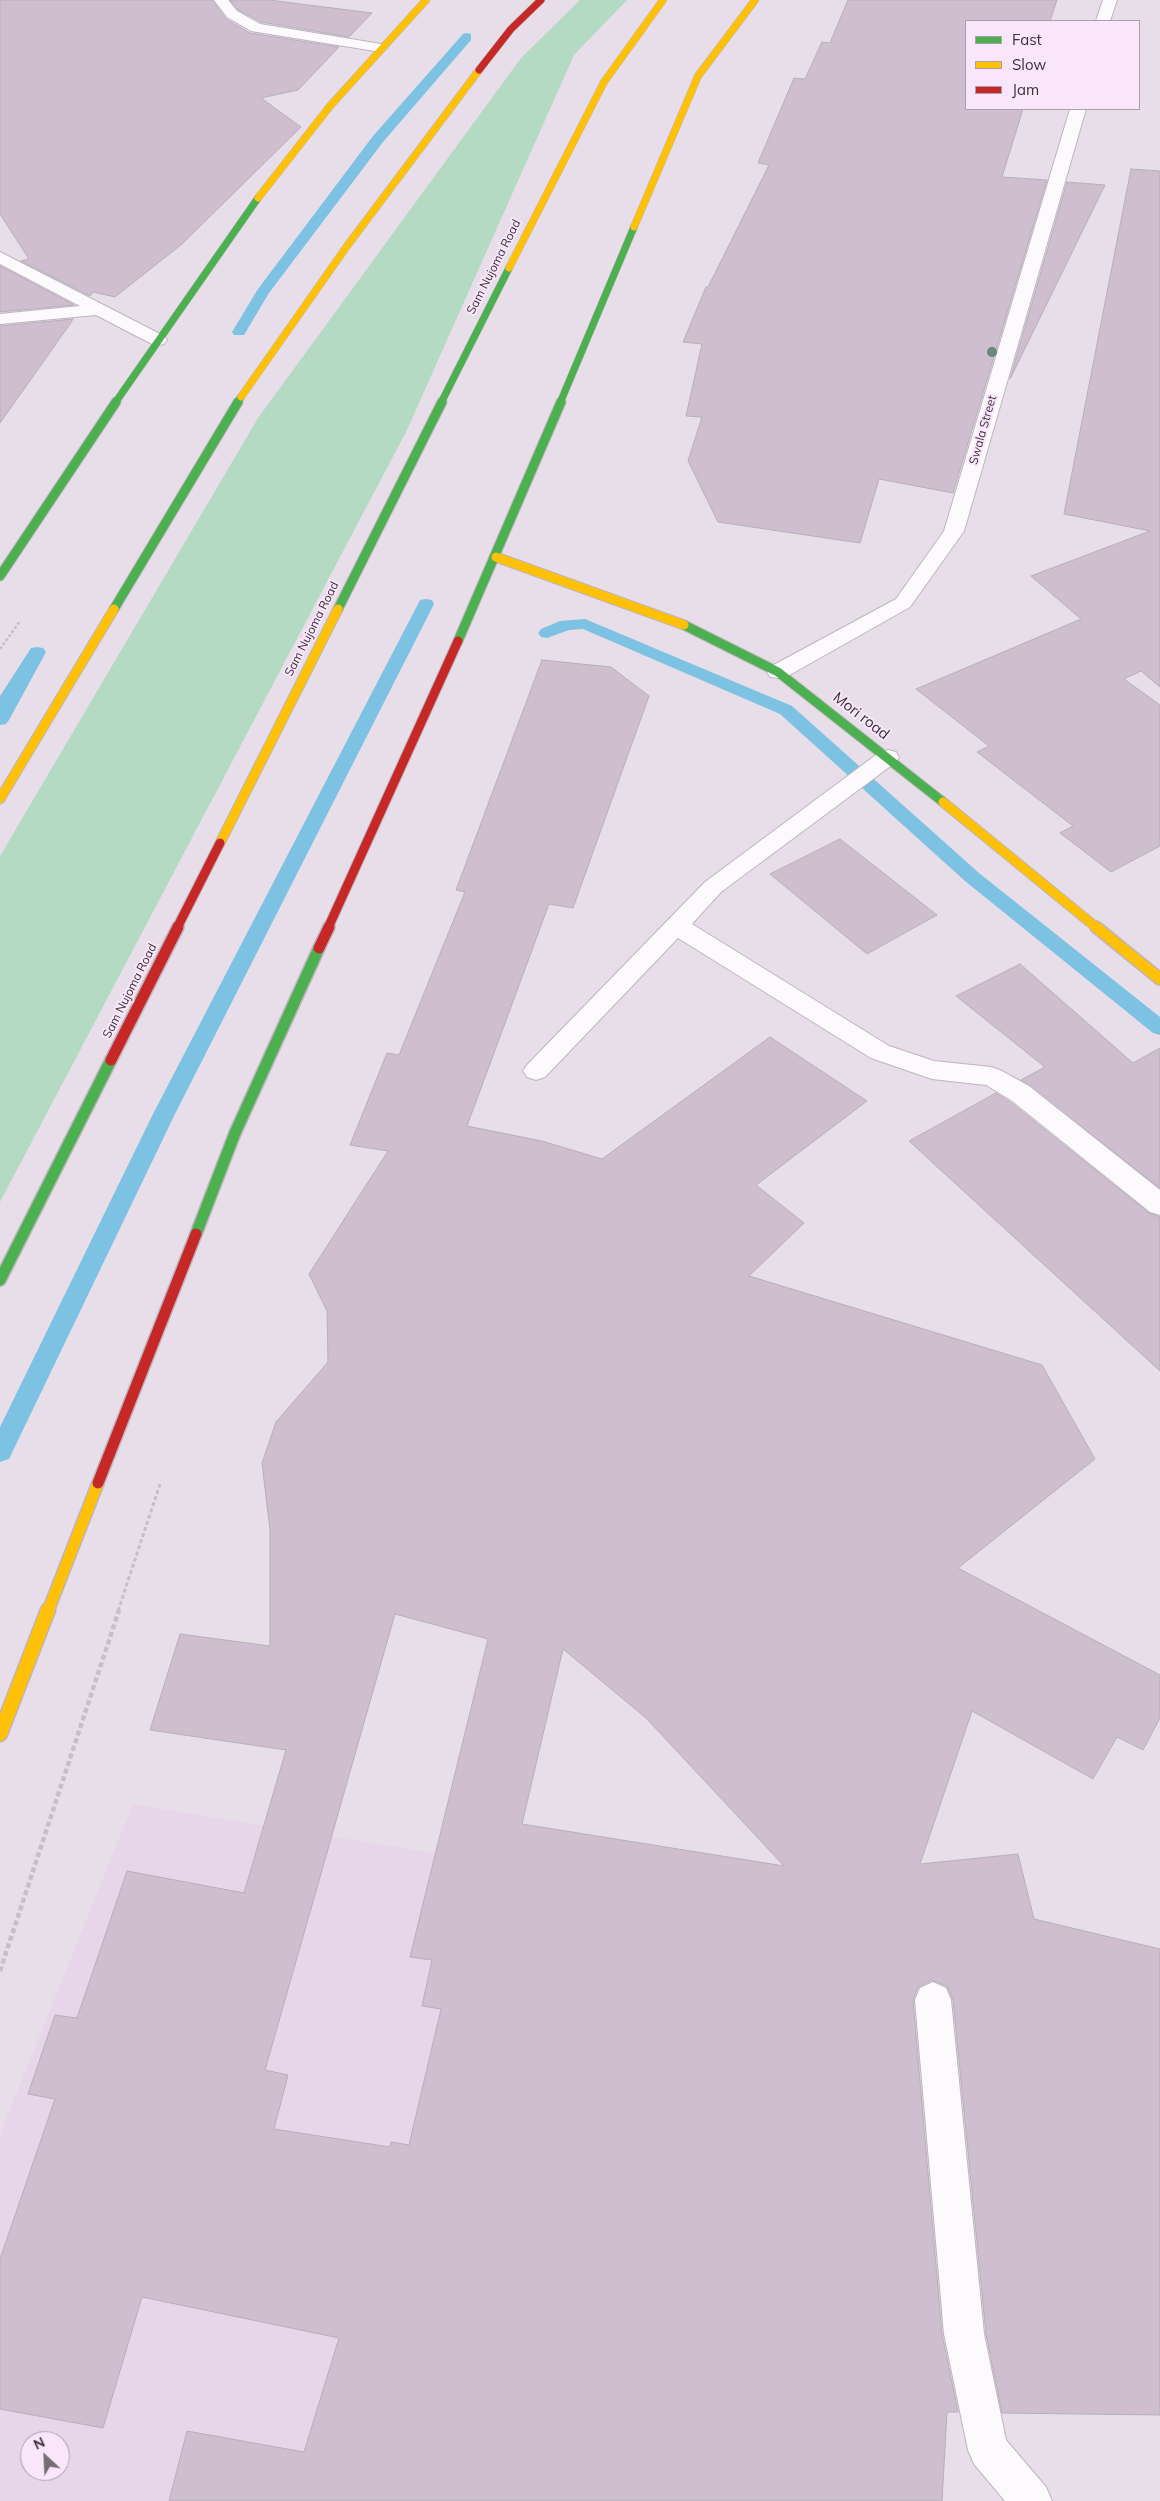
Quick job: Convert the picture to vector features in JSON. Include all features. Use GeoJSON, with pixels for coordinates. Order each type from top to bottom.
{"type":"FeatureCollection","features":[{"type":"Feature","properties":{"kind":"street"},"geometry":{"type":"LineString","coordinates":[[221,0],[232,14],[256,28],[381,48]]}},
{"type":"Feature","properties":{"kind":"street"},"geometry":{"type":"LineString","coordinates":[[0,576],[79,455],[215,257],[272,178],[330,106],[426,0]]}},
{"type":"Feature","properties":{"kind":"street"},"geometry":{"type":"LineString","coordinates":[[0,799],[245,390],[347,246],[468,84],[511,29],[541,0]]}},
{"type":"Feature","properties":{"kind":"street","name":"Sam Nujoma Road"},"geometry":{"type":"LineString","coordinates":[[0,1280],[562,162],[604,82],[663,0]]}},
{"type":"Feature","properties":{"kind":"street"},"geometry":{"type":"LineString","coordinates":[[0,1734],[235,1133],[496,557],[698,76],[755,0]]}},
{"type":"Feature","properties":{"kind":"street"},"geometry":{"type":"LineString","coordinates":[[1103,20],[1110,0]]}},
{"type":"Feature","properties":{"kind":"street","name":"Swala Street"},"geometry":{"type":"LineString","coordinates":[[778,672],[903,603],[954,531],[1078,110]]}},
{"type":"Feature","properties":{"kind":"street"},"geometry":{"type":"LineString","coordinates":[[0,257],[158,340]]}},
{"type":"Feature","properties":{"kind":"street"},"geometry":{"type":"LineString","coordinates":[[0,319],[100,309]]}},
{"type":"Feature","properties":{"kind":"street","name":"Mori road"},"geometry":{"type":"LineString","coordinates":[[496,557],[683,625],[778,672],[888,757],[1160,979]]}},
{"type":"Feature","properties":{"kind":"street"},"geometry":{"type":"LineString","coordinates":[[536,1071],[713,887],[888,757]]}},
{"type":"Feature","properties":{"kind":"street"},"geometry":{"type":"LineString","coordinates":[[676,925],[880,1052],[932,1070],[992,1076],[1006,1084],[1020,1093],[1160,1205]]}},
{"type":"Feature","properties":{"kind":"street"},"geometry":{"type":"LineString","coordinates":[[933,2000],[964,2334],[988,2450],[1032,2501]]}},
{"type":"Feature","properties":{"kind":"shaded area"},"geometry":{"type":"Polygon","coordinates":[[[133,1804],[793,1912],[694,2501],[0,2501],[0,2134],[133,1804]]]}},
{"type":"Feature","properties":{"kind":"green space"},"geometry":{"type":"Polygon","coordinates":[[[580,0],[627,0],[574,55],[407,430],[0,1202],[0,856],[258,418],[521,58],[580,0]]]}},
{"type":"Feature","properties":{"kind":"building"},"geometry":{"type":"Polygon","coordinates":[[[0,0],[212,0],[226,19],[250,33],[339,47],[298,90],[261,98],[301,127],[182,244],[115,297],[93,292],[90,296],[21,261],[29,259],[0,214],[0,0]]]}},
{"type":"Feature","properties":{"kind":"building"},"geometry":{"type":"Polygon","coordinates":[[[230,0],[269,0],[372,13],[349,37],[261,22],[238,10],[230,0]]]}},
{"type":"Feature","properties":{"kind":"building"},"geometry":{"type":"Polygon","coordinates":[[[848,0],[1057,0],[1050,20],[965,20],[965,110],[1023,110],[1002,177],[1047,180],[953,493],[879,479],[860,543],[718,522],[688,461],[702,417],[686,416],[702,344],[683,342],[706,287],[708,287],[769,165],[758,163],[794,78],[805,79],[822,42],[830,43],[848,0]]]}},
{"type":"Feature","properties":{"kind":"building"},"geometry":{"type":"Polygon","coordinates":[[[1131,169],[1160,171],[1160,687],[1141,671],[1124,679],[1160,705],[1160,846],[1111,872],[1060,833],[1073,826],[977,752],[989,746],[916,689],[1081,619],[1031,576],[1150,531],[1064,514],[1131,169]]]}},
{"type":"Feature","properties":{"kind":"building"},"geometry":{"type":"Polygon","coordinates":[[[1067,182],[1105,185],[1010,379],[1067,182]]]}},
{"type":"Feature","properties":{"kind":"building"},"geometry":{"type":"Polygon","coordinates":[[[0,266],[74,305],[0,312],[0,266]]]}},
{"type":"Feature","properties":{"kind":"building"},"geometry":{"type":"Polygon","coordinates":[[[73,319],[70,324],[0,423],[0,326],[73,319]]]}},
{"type":"Feature","properties":{"kind":"building"},"geometry":{"type":"Polygon","coordinates":[[[542,660],[611,667],[649,696],[573,908],[549,904],[467,1126],[542,1141],[602,1159],[770,1037],[867,1101],[756,1185],[804,1223],[749,1276],[1042,1365],[1095,1459],[958,1568],[1160,1675],[1160,1718],[1143,1750],[1117,1737],[1093,1779],[972,1711],[920,1864],[1018,1854],[1034,1919],[1160,1949],[1160,2415],[1002,2413],[986,2334],[953,2000],[947,1986],[932,1980],[918,1987],[913,2000],[942,2334],[958,2412],[947,2412],[942,2501],[169,2501],[187,2431],[304,2452],[339,2338],[142,2297],[103,2428],[0,2409],[0,2259],[55,2099],[28,2094],[55,2015],[77,2018],[127,1871],[244,1893],[286,1750],[150,1730],[180,1634],[270,1646],[270,1530],[262,1463],[276,1422],[328,1362],[327,1311],[309,1274],[388,1151],[350,1145],[387,1053],[399,1055],[465,892],[456,890],[542,660]],[[395,1614],[265,2070],[288,2075],[274,2129],[390,2147],[391,2142],[409,2145],[441,2009],[422,2006],[432,1960],[410,1957],[488,1639],[395,1614]],[[563,1649],[522,1824],[784,1866],[646,1718],[563,1649]]]}},
{"type":"Feature","properties":{"kind":"building"},"geometry":{"type":"Polygon","coordinates":[[[840,839],[937,915],[867,954],[770,874],[840,839]]]}},
{"type":"Feature","properties":{"kind":"building"},"geometry":{"type":"Polygon","coordinates":[[[1020,964],[1133,1063],[1160,1048],[1160,1188],[1021,1080],[1045,1067],[956,996],[1020,964]]]}},
{"type":"Feature","properties":{"kind":"building"},"geometry":{"type":"Polygon","coordinates":[[[996,1093],[1010,1102],[1149,1213],[1160,1217],[1160,1371],[909,1141],[996,1093]]]}},
{"type":"Feature","properties":{"kind":"waterway"},"geometry":{"type":"LineString","coordinates":[[239,332],[263,292],[378,139],[467,37]]}},
{"type":"Feature","properties":{"kind":"waterway"},"geometry":{"type":"LineString","coordinates":[[0,1452],[164,1114],[426,604]]}},
{"type":"Feature","properties":{"kind":"waterway"},"geometry":{"type":"LineString","coordinates":[[547,633],[566,625],[585,624],[786,710],[972,877],[1160,1028]]}},
{"type":"Feature","properties":{"kind":"waterway"},"geometry":{"type":"LineString","coordinates":[[0,710],[37,652],[0,720]]}},
{"type":"Feature","properties":{"kind":"traffic: fast"},"geometry":{"type":"LineString","coordinates":[[0,576],[79,455],[258,198]]}},
{"type":"Feature","properties":{"kind":"traffic: fast"},"geometry":{"type":"LineString","coordinates":[[458,641],[496,557],[634,227]]}},
{"type":"Feature","properties":{"kind":"traffic: fast"},"geometry":{"type":"LineString","coordinates":[[338,609],[509,268]]}},
{"type":"Feature","properties":{"kind":"traffic: fast"},"geometry":{"type":"LineString","coordinates":[[114,609],[241,397]]}},
{"type":"Feature","properties":{"kind":"traffic: fast"},"geometry":{"type":"LineString","coordinates":[[684,625],[778,672],[943,802]]}},
{"type":"Feature","properties":{"kind":"traffic: fast"},"geometry":{"type":"LineString","coordinates":[[196,1234],[235,1133],[319,948]]}},
{"type":"Feature","properties":{"kind":"traffic: fast"},"geometry":{"type":"LineString","coordinates":[[0,1280],[111,1060]]}},
{"type":"Feature","properties":{"kind":"traffic: slow"},"geometry":{"type":"LineString","coordinates":[[258,198],[330,106],[426,0]]}},
{"type":"Feature","properties":{"kind":"traffic: slow"},"geometry":{"type":"LineString","coordinates":[[509,268],[604,82],[663,0]]}},
{"type":"Feature","properties":{"kind":"traffic: slow"},"geometry":{"type":"LineString","coordinates":[[634,227],[698,76],[755,0]]}},
{"type":"Feature","properties":{"kind":"traffic: slow"},"geometry":{"type":"LineString","coordinates":[[241,397],[347,246],[479,70]]}},
{"type":"Feature","properties":{"kind":"traffic: slow"},"geometry":{"type":"LineString","coordinates":[[496,557],[684,625]]}},
{"type":"Feature","properties":{"kind":"traffic: slow"},"geometry":{"type":"LineString","coordinates":[[0,799],[114,609]]}},
{"type":"Feature","properties":{"kind":"traffic: slow"},"geometry":{"type":"LineString","coordinates":[[220,843],[338,609]]}},
{"type":"Feature","properties":{"kind":"traffic: slow"},"geometry":{"type":"LineString","coordinates":[[943,802],[1160,979]]}},
{"type":"Feature","properties":{"kind":"traffic: slow"},"geometry":{"type":"LineString","coordinates":[[0,1734],[98,1483]]}},
{"type":"Feature","properties":{"kind":"traffic: jam"},"geometry":{"type":"LineString","coordinates":[[479,70],[511,29],[541,0]]}},
{"type":"Feature","properties":{"kind":"traffic: jam"},"geometry":{"type":"LineString","coordinates":[[319,948],[458,641]]}},
{"type":"Feature","properties":{"kind":"traffic: jam"},"geometry":{"type":"LineString","coordinates":[[111,1060],[220,843]]}},
{"type":"Feature","properties":{"kind":"traffic: jam"},"geometry":{"type":"LineString","coordinates":[[98,1483],[196,1234]]}}]}
